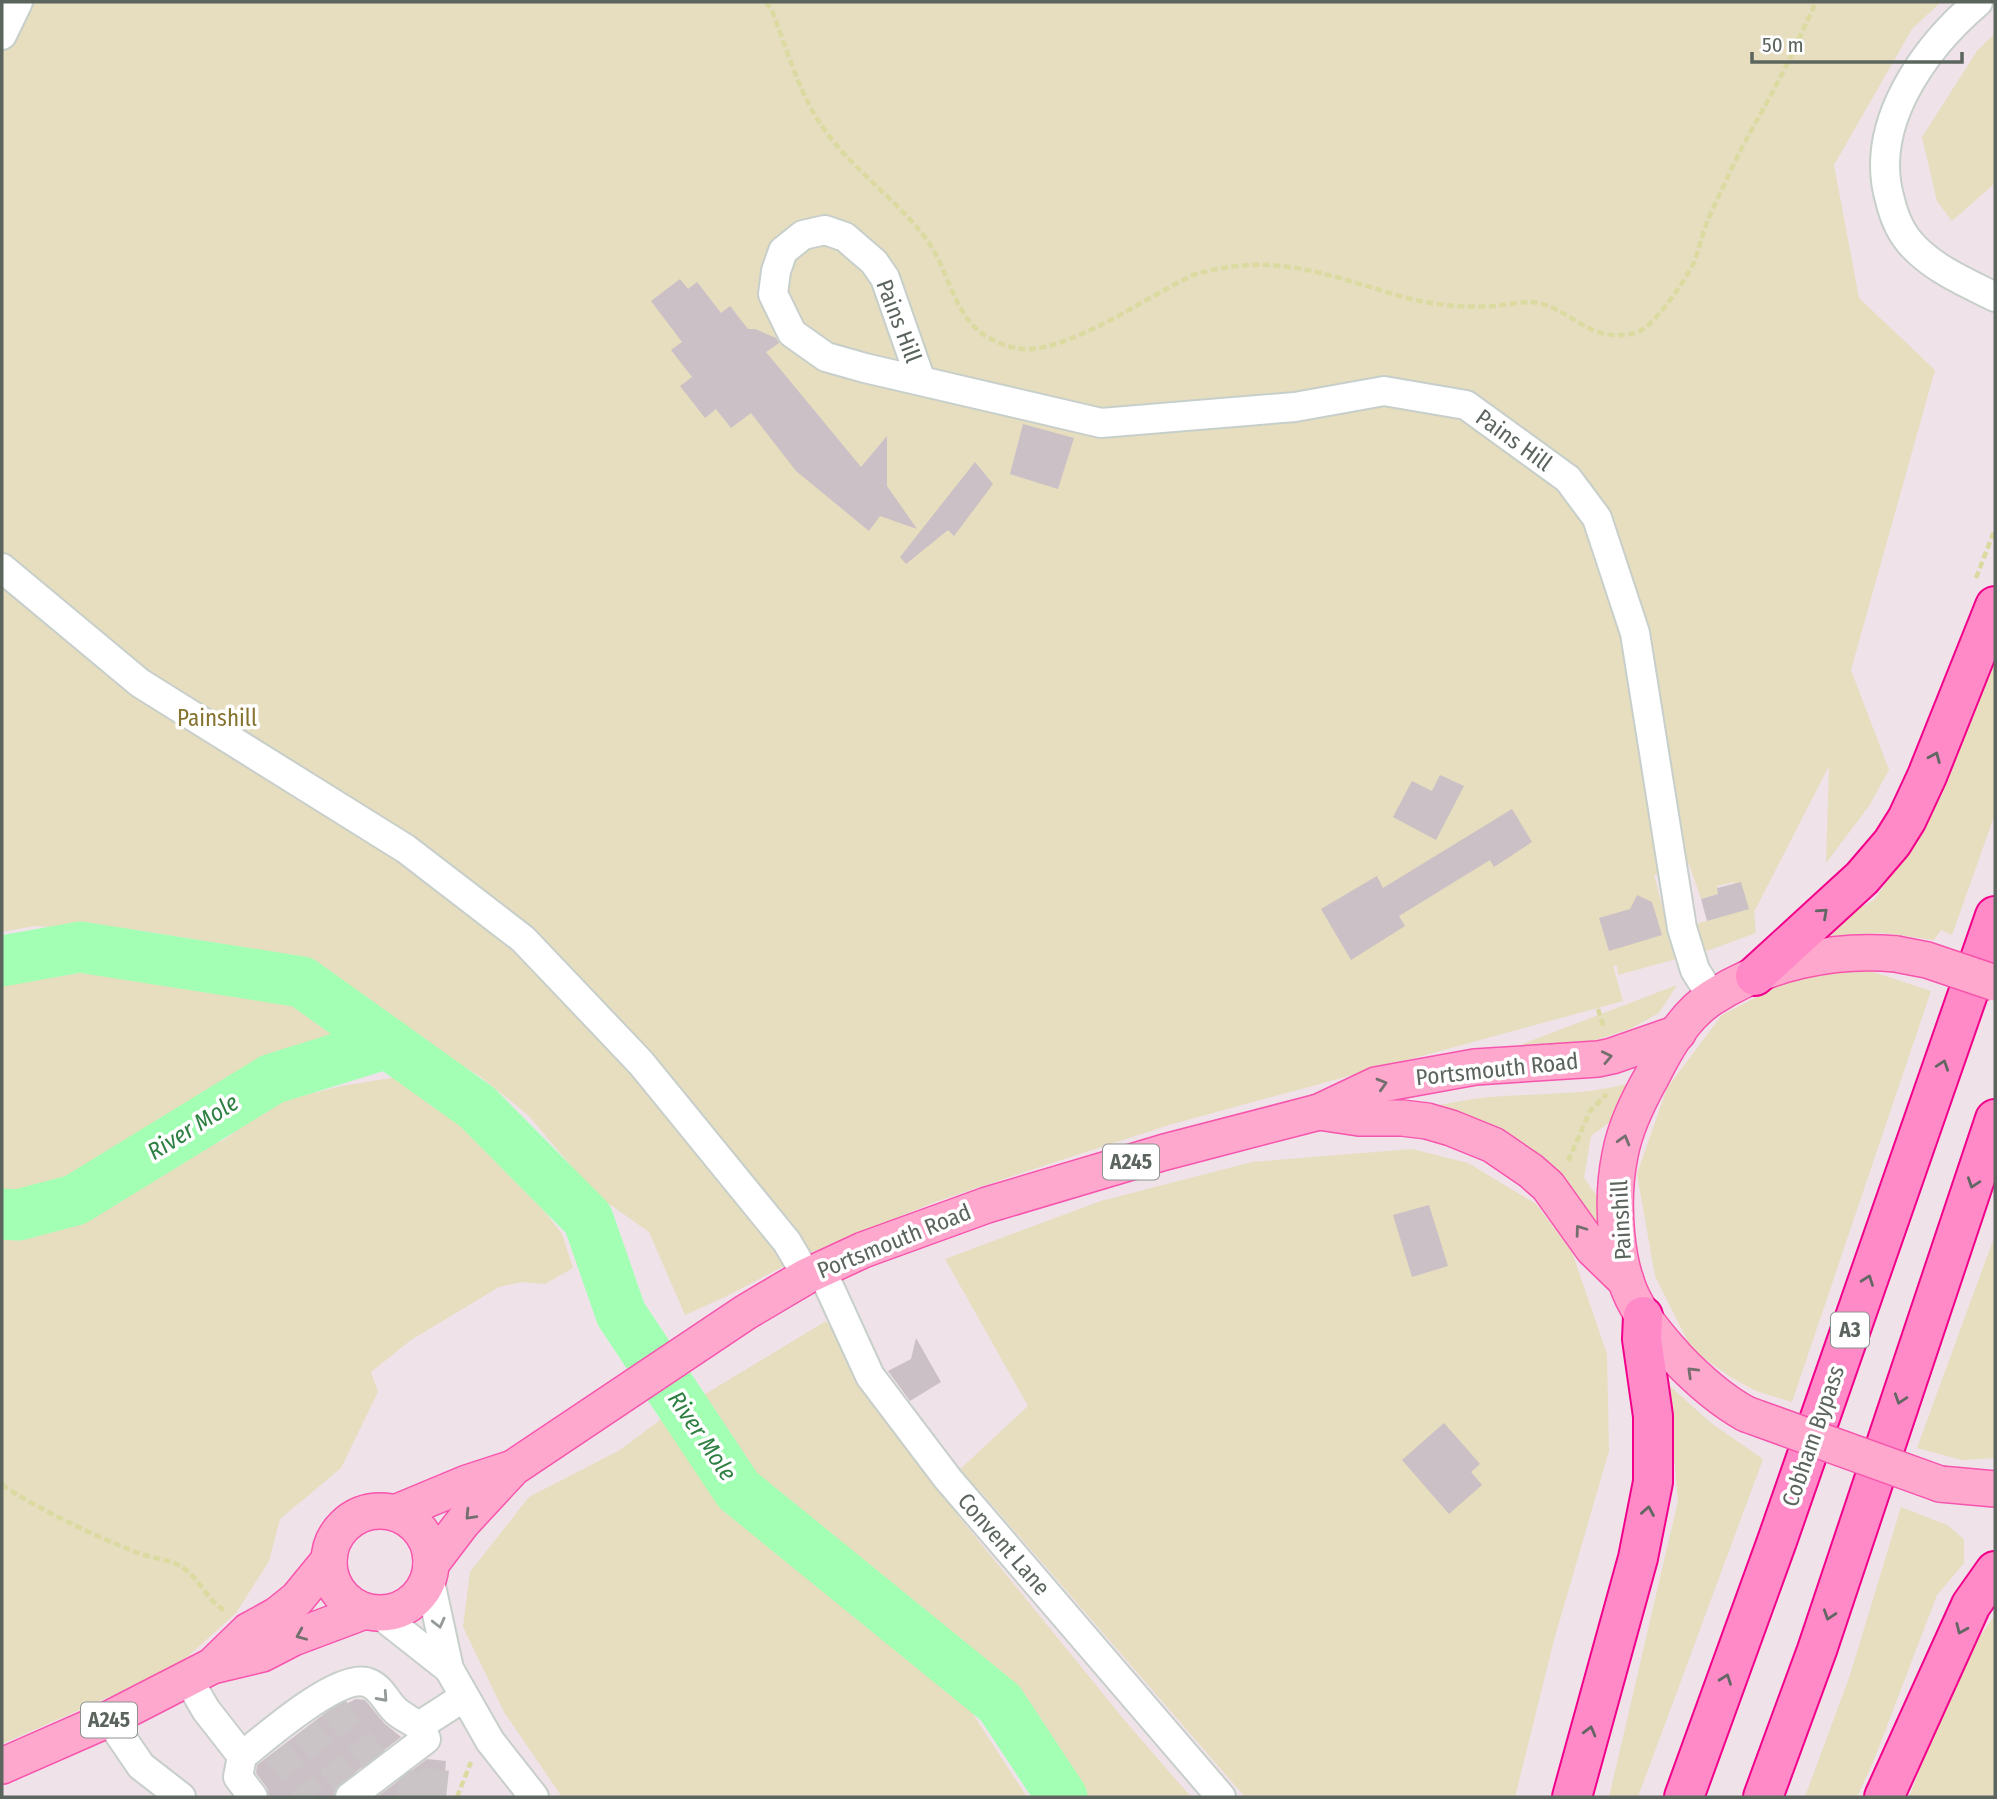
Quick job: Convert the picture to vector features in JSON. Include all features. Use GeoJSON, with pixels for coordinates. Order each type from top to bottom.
{"type":"FeatureCollection","features":[{"type":"Feature","properties":{"kind":"highway"},"geometry":{"type":"LineString","coordinates":[[1755,976],[1861,878],[1897,835],[1907,819],[1945,734],[1995,606]]}},
{"type":"Feature","properties":{"kind":"highway","name":"Cobham Bypass"},"geometry":{"type":"LineString","coordinates":[[1684,1797],[1777,1541],[1995,916]]}},
{"type":"Feature","properties":{"kind":"highway"},"geometry":{"type":"LineString","coordinates":[[1763,1797],[1817,1650],[1995,1119]]}},
{"type":"Feature","properties":{"kind":"highway"},"geometry":{"type":"LineString","coordinates":[[1572,1797],[1638,1558],[1653,1482],[1653,1416],[1642,1339],[1643,1316]]}},
{"type":"Feature","properties":{"kind":"highway"},"geometry":{"type":"LineString","coordinates":[[1884,1797],[1971,1605],[1995,1571]]}},
{"type":"Feature","properties":{"kind":"main road","name":"Painshill"},"geometry":{"type":"LineString","coordinates":[[1995,983],[1927,960],[1896,954],[1846,953],[1806,959],[1755,976],[1712,998],[1678,1033],[1636,1107],[1620,1156],[1616,1192],[1616,1222],[1626,1281],[1643,1316],[1686,1367],[1729,1405],[1746,1414],[1940,1484],[1995,1489]]}},
{"type":"Feature","properties":{"kind":"main road","name":"Portsmouth Road"},"geometry":{"type":"LineString","coordinates":[[430,1571],[463,1522],[513,1468],[746,1312],[814,1273],[907,1232],[987,1205],[1178,1149],[1319,1112],[1376,1085],[1475,1067],[1598,1059],[1678,1033]]}},
{"type":"Feature","properties":{"kind":"main road","name":"Portsmouth Road"},"geometry":{"type":"LineString","coordinates":[[1319,1112],[1359,1118],[1427,1121],[1493,1145],[1548,1186],[1594,1249],[1626,1281]]}},
{"type":"Feature","properties":{"kind":"main road","name":"Portsmouth Road"},"geometry":{"type":"LineString","coordinates":[[395,1513],[467,1483],[513,1468]]}},
{"type":"Feature","properties":{"kind":"main road"},"geometry":{"type":"LineString","coordinates":[[382,1511],[395,1513],[418,1527],[425,1538],[430,1571],[415,1600],[391,1612],[371,1612],[293,1638],[262,1654],[200,1672],[248,1630],[277,1615],[297,1599],[329,1560],[337,1535],[356,1517],[382,1511]]}},
{"type":"Feature","properties":{"kind":"main road"},"geometry":{"type":"LineString","coordinates":[[329,1560],[330,1574],[342,1597],[371,1612]]}},
{"type":"Feature","properties":{"kind":"main road","name":"A245"},"geometry":{"type":"LineString","coordinates":[[2,1766],[109,1719],[200,1672]]}},
{"type":"Feature","properties":{"kind":"street"},"geometry":{"type":"LineString","coordinates":[[2,35],[18,2]]}},
{"type":"Feature","properties":{"kind":"street"},"geometry":{"type":"LineString","coordinates":[[1978,2],[1956,21],[1928,52],[1903,97],[1886,140],[1884,170],[1893,212],[1903,234],[1913,246],[1939,267],[1995,297]]}},
{"type":"Feature","properties":{"kind":"street","name":"Pains Hill"},"geometry":{"type":"LineString","coordinates":[[922,381],[885,278],[874,262],[845,237],[825,230],[803,235],[783,251],[776,271],[773,294],[792,333],[826,357],[922,381],[1101,423],[1295,407],[1384,391],[1466,405],[1568,480],[1597,518],[1635,633],[1682,928],[1695,970],[1712,998]]}},
{"type":"Feature","properties":{"kind":"street","name":"Convent Lane"},"geometry":{"type":"LineString","coordinates":[[2,568],[140,683],[406,849],[523,939],[632,1053],[814,1273],[870,1376],[948,1479],[1221,1797]]}},
{"type":"Feature","properties":{"kind":"street"},"geometry":{"type":"LineString","coordinates":[[430,1571],[449,1669],[490,1741],[534,1797]]}},
{"type":"Feature","properties":{"kind":"street"},"geometry":{"type":"LineString","coordinates":[[371,1612],[449,1669]]}},
{"type":"Feature","properties":{"kind":"street"},"geometry":{"type":"LineString","coordinates":[[200,1672],[206,1710],[242,1756],[238,1777],[253,1797]]}},
{"type":"Feature","properties":{"kind":"street"},"geometry":{"type":"LineString","coordinates":[[242,1756],[271,1744],[352,1682],[366,1682],[380,1691],[424,1749]]}},
{"type":"Feature","properties":{"kind":"street"},"geometry":{"type":"LineString","coordinates":[[350,1797],[424,1749],[464,1697]]}},
{"type":"Feature","properties":{"kind":"street"},"geometry":{"type":"LineString","coordinates":[[109,1719],[141,1766],[181,1797]]}},
{"type":"Feature","properties":{"kind":"path"},"geometry":{"type":"LineString","coordinates":[[766,2],[772,11],[801,87],[825,131],[840,150],[914,222],[930,244],[967,318],[980,332],[995,341],[1026,349],[1062,342],[1193,275],[1242,264],[1278,264],[1318,271],[1418,301],[1443,305],[1473,307],[1532,302],[1549,307],[1586,328],[1601,333],[1620,336],[1639,332],[1668,304],[1692,268],[1705,226],[1816,2]]}},
{"type":"Feature","properties":{"kind":"path"},"geometry":{"type":"LineString","coordinates":[[1567,1165],[1590,1111],[1611,1090]]}},
{"type":"Feature","properties":{"kind":"path"},"geometry":{"type":"LineString","coordinates":[[2,1485],[21,1497],[134,1552],[175,1563],[196,1578],[214,1604],[232,1615]]}},
{"type":"Feature","properties":{"kind":"path"},"geometry":{"type":"LineString","coordinates":[[457,1797],[474,1754],[490,1741]]}},
{"type":"Feature","properties":{"kind":"green space"},"geometry":{"type":"Polygon","coordinates":[[[2,2],[1941,2],[1912,29],[1834,165],[1859,298],[1935,370],[1851,670],[1889,770],[1869,806],[1826,863],[1829,766],[1754,912],[1756,933],[1704,952],[1691,925],[1707,921],[1735,882],[1717,886],[1718,894],[1701,899],[1689,864],[1654,875],[1676,959],[1618,975],[1617,966],[1613,966],[1623,1001],[1169,1125],[935,1202],[801,1257],[685,1315],[649,1232],[595,1194],[528,1115],[481,1077],[398,1026],[312,959],[138,930],[34,926],[2,932],[2,2]]]}},
{"type":"Feature","properties":{"kind":"green space"},"geometry":{"type":"Polygon","coordinates":[[[1995,33],[1995,183],[1952,221],[1937,201],[1922,137],[1977,51],[1995,33]]]}},
{"type":"Feature","properties":{"kind":"green space"},"geometry":{"type":"Polygon","coordinates":[[[1995,655],[1995,814],[1952,935],[1941,930],[1934,940],[1882,933],[1820,936],[1849,914],[1874,900],[1928,823],[1995,655]]]}},
{"type":"Feature","properties":{"kind":"green space"},"geometry":{"type":"Polygon","coordinates":[[[1849,964],[1931,991],[1792,1402],[1756,1391],[1692,1350],[1655,1276],[1637,1174],[1667,1088],[1722,1015],[1787,981],[1849,964]]]}},
{"type":"Feature","properties":{"kind":"green space"},"geometry":{"type":"Polygon","coordinates":[[[100,970],[291,1003],[335,1037],[221,1083],[146,1141],[69,1186],[2,1199],[2,985],[100,970]]]}},
{"type":"Feature","properties":{"kind":"green space"},"geometry":{"type":"Polygon","coordinates":[[[1677,985],[1659,1013],[1630,1029],[1589,1042],[1520,1045],[1677,985]]]}},
{"type":"Feature","properties":{"kind":"green space"},"geometry":{"type":"Polygon","coordinates":[[[403,1076],[416,1079],[497,1150],[562,1234],[573,1268],[545,1284],[521,1282],[499,1287],[411,1340],[371,1372],[378,1392],[341,1468],[280,1519],[269,1561],[236,1613],[175,1668],[2,1744],[2,1231],[25,1233],[56,1228],[178,1153],[222,1141],[277,1102],[342,1086],[403,1076]]]}},
{"type":"Feature","properties":{"kind":"green space"},"geometry":{"type":"Polygon","coordinates":[[[1634,1082],[1618,1116],[1591,1136],[1584,1178],[1599,1199],[1599,1230],[1426,1108],[1482,1098],[1599,1090],[1634,1082]]]}},
{"type":"Feature","properties":{"kind":"green space"},"geometry":{"type":"Polygon","coordinates":[[[1412,1149],[1468,1163],[1536,1204],[1572,1252],[1607,1354],[1609,1451],[1554,1640],[1515,1797],[1245,1797],[980,1491],[956,1473],[1028,1406],[945,1259],[1101,1201],[1252,1162],[1412,1149]]]}},
{"type":"Feature","properties":{"kind":"green space"},"geometry":{"type":"Polygon","coordinates":[[[1995,1235],[1995,1458],[1962,1460],[1917,1448],[1995,1235]]]}},
{"type":"Feature","properties":{"kind":"green space"},"geometry":{"type":"Polygon","coordinates":[[[826,1321],[960,1518],[1126,1722],[1191,1797],[1089,1797],[1002,1678],[755,1478],[702,1396],[826,1321]]]}},
{"type":"Feature","properties":{"kind":"green space"},"geometry":{"type":"Polygon","coordinates":[[[1662,1379],[1711,1423],[1763,1459],[1638,1797],[1609,1797],[1678,1501],[1672,1435],[1662,1379]]]}},
{"type":"Feature","properties":{"kind":"green space"},"geometry":{"type":"Polygon","coordinates":[[[668,1414],[733,1518],[969,1708],[1027,1797],[562,1797],[504,1712],[463,1627],[470,1572],[529,1497],[620,1450],[668,1414]]]}},
{"type":"Feature","properties":{"kind":"green space"},"geometry":{"type":"Polygon","coordinates":[[[1901,1507],[1947,1525],[1964,1539],[1964,1563],[1937,1595],[1874,1760],[1857,1797],[1805,1797],[1850,1675],[1901,1507]]]}},
{"type":"Feature","properties":{"kind":"green space"},"geometry":{"type":"Polygon","coordinates":[[[1995,1615],[1995,1797],[1909,1797],[1962,1662],[1995,1615]]]}},
{"type":"Feature","properties":{"kind":"building"},"geometry":{"type":"Polygon","coordinates":[[[680,279],[688,289],[697,282],[721,313],[730,306],[748,329],[755,329],[776,338],[779,343],[766,352],[861,467],[887,436],[887,486],[917,529],[880,516],[869,531],[796,471],[751,413],[731,428],[716,409],[705,418],[680,386],[692,377],[671,350],[682,342],[651,301],[680,279]]]}},
{"type":"Feature","properties":{"kind":"building"},"geometry":{"type":"Polygon","coordinates":[[[1023,424],[1074,438],[1058,489],[1010,474],[1023,424]]]}},
{"type":"Feature","properties":{"kind":"building"},"geometry":{"type":"Polygon","coordinates":[[[975,462],[993,484],[954,536],[948,530],[906,564],[900,557],[975,462]]]}},
{"type":"Feature","properties":{"kind":"building"},"geometry":{"type":"Polygon","coordinates":[[[1440,775],[1464,786],[1436,840],[1393,817],[1412,781],[1432,791],[1440,775]]]}},
{"type":"Feature","properties":{"kind":"building"},"geometry":{"type":"Polygon","coordinates":[[[1512,809],[1532,842],[1494,867],[1490,860],[1399,916],[1405,926],[1351,960],[1321,909],[1377,876],[1383,888],[1512,809]]]}},
{"type":"Feature","properties":{"kind":"building"},"geometry":{"type":"Polygon","coordinates":[[[1741,882],[1749,909],[1707,921],[1701,899],[1718,894],[1717,888],[1741,882]]]}},
{"type":"Feature","properties":{"kind":"building"},"geometry":{"type":"Polygon","coordinates":[[[1637,895],[1652,902],[1662,935],[1609,951],[1599,918],[1630,909],[1637,895]]]}},
{"type":"Feature","properties":{"kind":"building"},"geometry":{"type":"Polygon","coordinates":[[[1429,1205],[1448,1266],[1412,1277],[1393,1215],[1429,1205]]]}},
{"type":"Feature","properties":{"kind":"building"},"geometry":{"type":"Polygon","coordinates":[[[916,1338],[941,1382],[910,1401],[888,1371],[911,1359],[916,1338]]]}},
{"type":"Feature","properties":{"kind":"building"},"geometry":{"type":"Polygon","coordinates":[[[1444,1423],[1480,1464],[1471,1472],[1482,1485],[1449,1514],[1402,1460],[1444,1423]]]}},
{"type":"Feature","properties":{"kind":"building"},"geometry":{"type":"Polygon","coordinates":[[[356,1699],[365,1700],[384,1723],[401,1737],[340,1784],[334,1797],[269,1797],[267,1788],[256,1773],[257,1765],[320,1717],[356,1699]]]}},
{"type":"Feature","properties":{"kind":"building"},"geometry":{"type":"Polygon","coordinates":[[[427,1759],[446,1761],[443,1797],[377,1797],[427,1759]]]}},
{"type":"Feature","properties":{"kind":"waterway","name":"River Mole"},"geometry":{"type":"LineString","coordinates":[[2,961],[80,947],[302,982],[477,1107],[588,1219],[621,1314],[738,1490],[1000,1703],[1062,1797]]}},
{"type":"Feature","properties":{"kind":"waterway","name":"River Mole"},"geometry":{"type":"LineString","coordinates":[[2,1214],[18,1215],[75,1200],[272,1079],[388,1043]]}},
{"type":"Feature","properties":{"kind":"tunnel"},"geometry":{"type":"LineString","coordinates":[[333,1707],[383,1772]]}},
{"type":"Feature","properties":{"kind":"tunnel"},"geometry":{"type":"LineString","coordinates":[[305,1729],[355,1794]]}},
{"type":"Feature","properties":{"kind":"tunnel"},"geometry":{"type":"LineString","coordinates":[[276,1751],[312,1797]]}},
{"type":"Feature","properties":{"kind":"tunnel"},"geometry":{"type":"LineString","coordinates":[[432,1797],[436,1760]]}},
{"type":"Feature","properties":{"kind":"tunnel"},"geometry":{"type":"LineString","coordinates":[[411,1797],[414,1771]]}}]}
